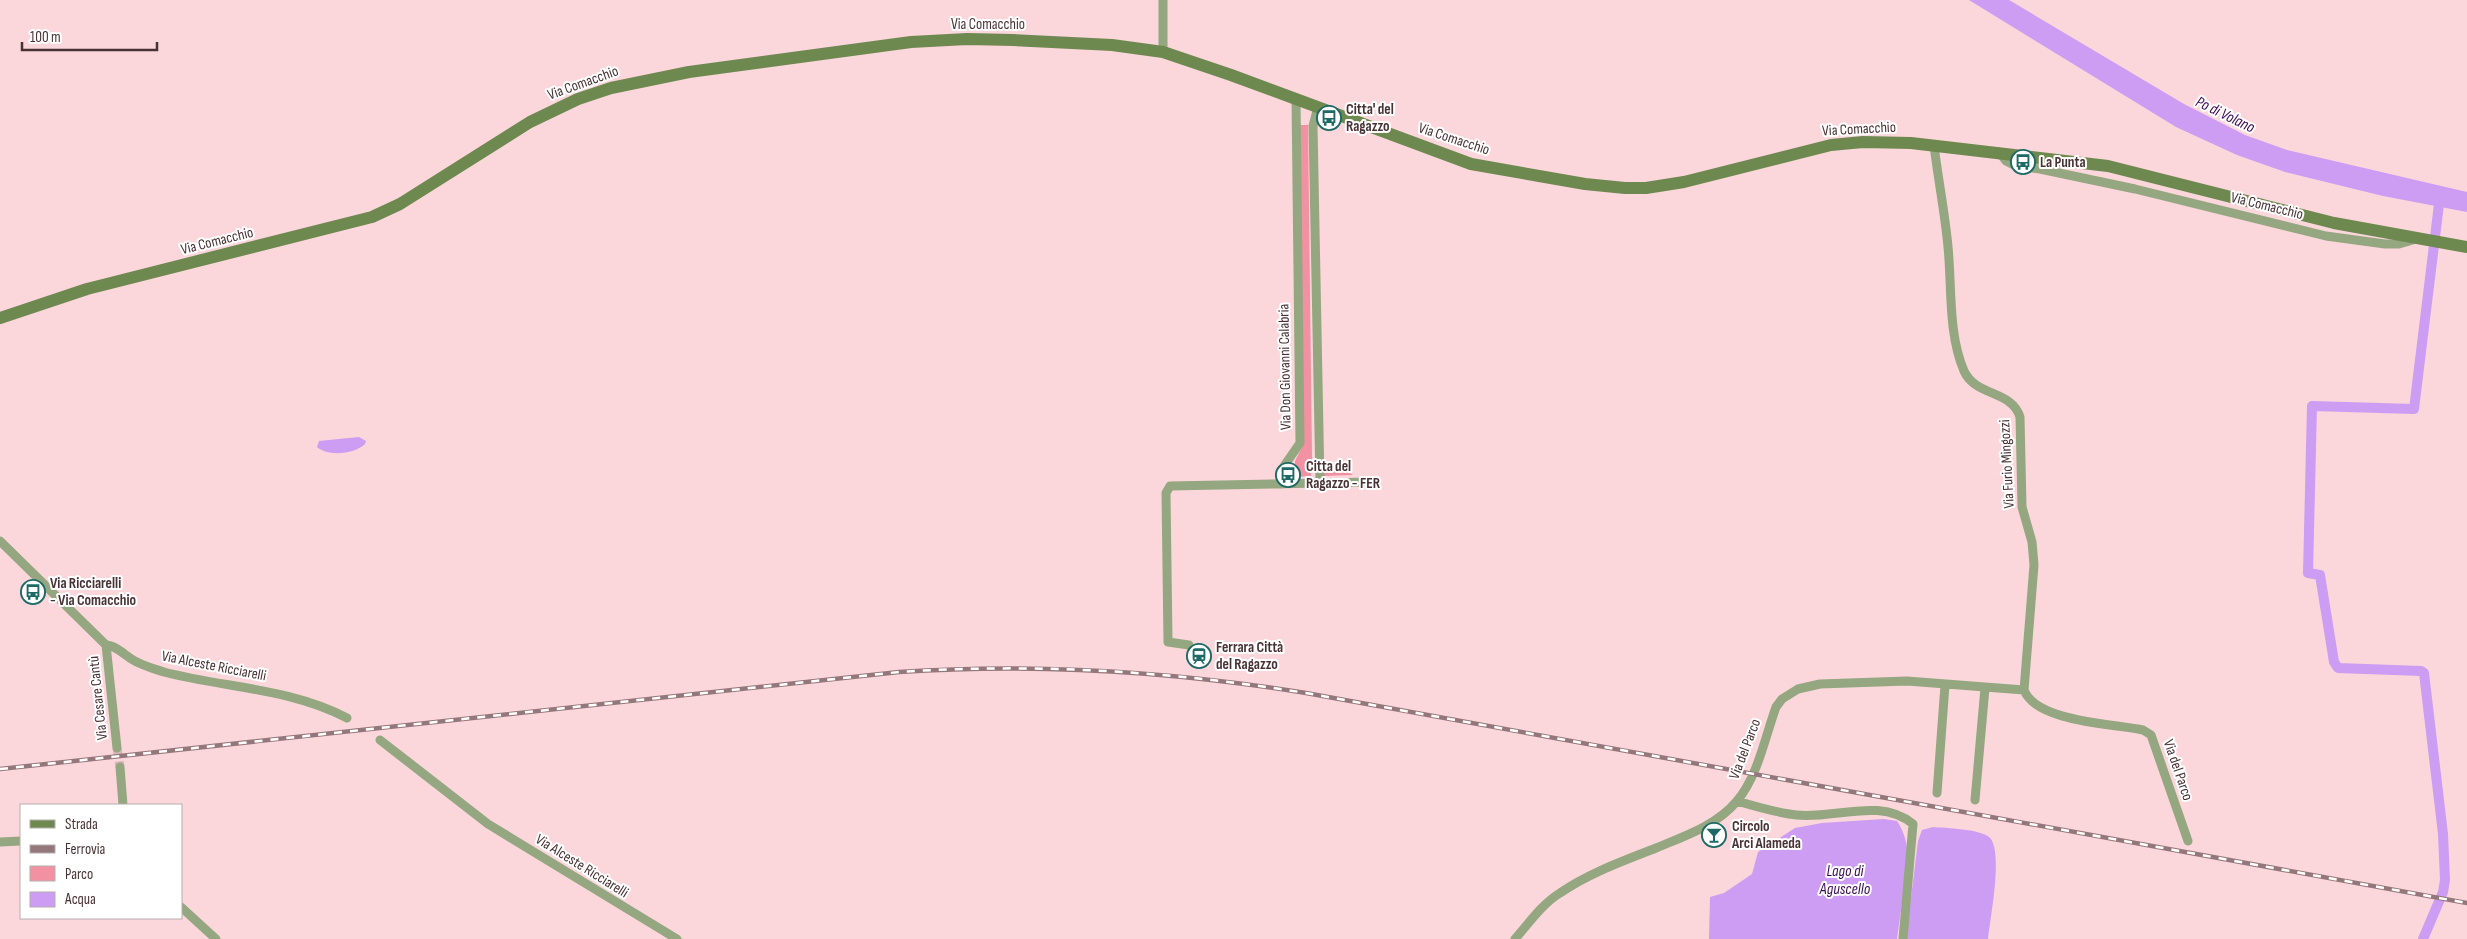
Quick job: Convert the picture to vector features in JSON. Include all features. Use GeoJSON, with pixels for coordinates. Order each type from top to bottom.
{"type":"FeatureCollection","features":[{"type":"Feature","properties":{"kind":"main road","name":"Via Comacchio"},"geometry":{"type":"LineString","coordinates":[[0,318],[87,289],[372,217],[400,204],[530,122],[578,99],[622,85],[689,72],[941,40],[1057,41],[1112,44],[1163,52],[1296,98],[1471,164],[1606,187],[1646,188],[1684,182],[1831,144],[1878,142],[1934,145],[2076,161],[2122,170],[2334,223],[2467,248]]}},
{"type":"Feature","properties":{"kind":"street"},"geometry":{"type":"LineString","coordinates":[[1163,0],[1163,52]]}},
{"type":"Feature","properties":{"kind":"street","name":"Via Don Giovanni Calabria"},"geometry":{"type":"LineString","coordinates":[[1282,484],[1282,469],[1300,443],[1296,98]]}},
{"type":"Feature","properties":{"kind":"street"},"geometry":{"type":"LineString","coordinates":[[1318,107],[1313,126],[1320,483]]}},
{"type":"Feature","properties":{"kind":"street","name":"Via Furio Mingozzi"},"geometry":{"type":"LineString","coordinates":[[1934,145],[1948,246],[1954,324],[1960,362],[1972,382],[1982,389],[2012,402],[2020,417],[2022,507],[2032,542],[2034,565],[2024,690]]}},
{"type":"Feature","properties":{"kind":"street"},"geometry":{"type":"LineString","coordinates":[[1189,646],[1168,642],[1168,489],[1173,485],[1370,482]]}},
{"type":"Feature","properties":{"kind":"street","name":"Via Alceste Ricciarelli"},"geometry":{"type":"LineString","coordinates":[[0,541],[106,645],[112,646],[138,663],[210,683],[286,695],[322,706],[347,718]]}},
{"type":"Feature","properties":{"kind":"street","name":"Via Cesare Cantù"},"geometry":{"type":"LineString","coordinates":[[106,645],[117,748]]}},
{"type":"Feature","properties":{"kind":"street","name":"Via del Parco"},"geometry":{"type":"LineString","coordinates":[[1515,939],[1540,909],[1558,893],[1626,860],[1703,828],[1737,801],[1753,774],[1776,707],[1782,699],[1798,688],[1820,684],[1864,682],[2024,690],[2030,700],[2070,719],[2143,730],[2151,735],[2188,841]]}},
{"type":"Feature","properties":{"kind":"street"},"geometry":{"type":"LineString","coordinates":[[1937,793],[1945,685]]}},
{"type":"Feature","properties":{"kind":"street"},"geometry":{"type":"LineString","coordinates":[[1975,800],[1985,688]]}},
{"type":"Feature","properties":{"kind":"street","name":"Via Alceste Ricciarelli"},"geometry":{"type":"LineString","coordinates":[[380,740],[418,767],[488,824],[676,939]]}},
{"type":"Feature","properties":{"kind":"street"},"geometry":{"type":"LineString","coordinates":[[120,767],[123,804]]}},
{"type":"Feature","properties":{"kind":"street"},"geometry":{"type":"LineString","coordinates":[[1737,801],[1799,816],[1862,811],[1904,816],[1913,824],[1903,939]]}},
{"type":"Feature","properties":{"kind":"street"},"geometry":{"type":"LineString","coordinates":[[0,842],[20,841]]}},
{"type":"Feature","properties":{"kind":"street"},"geometry":{"type":"LineString","coordinates":[[182,908],[216,939]]}},
{"type":"Feature","properties":{"kind":"green space"},"geometry":{"type":"Polygon","coordinates":[[[1300,125],[1308,125],[1312,458],[1311,476],[1294,477],[1295,461],[1302,447],[1300,125]]]}},
{"type":"Feature","properties":{"kind":"green space"},"geometry":{"type":"Polygon","coordinates":[[[1323,463],[1337,465],[1353,475],[1323,476],[1323,463]]]}},
{"type":"Feature","properties":{"kind":"water"},"geometry":{"type":"Polygon","coordinates":[[[1969,0],[2009,0],[2184,104],[2245,135],[2287,150],[2467,192],[2467,212],[2383,196],[2285,172],[2237,155],[2176,127],[1969,0]]]}},
{"type":"Feature","properties":{"kind":"water"},"geometry":{"type":"Polygon","coordinates":[[[359,437],[366,441],[365,444],[348,452],[334,453],[317,447],[319,441],[359,437]]]}},
{"type":"Feature","properties":{"kind":"water","name":"Lago di Aguscello"},"geometry":{"type":"Polygon","coordinates":[[[1884,819],[1897,821],[1900,825],[1908,853],[1897,939],[1709,939],[1710,897],[1724,893],[1752,874],[1758,852],[1795,828],[1822,823],[1884,819]]]}},
{"type":"Feature","properties":{"kind":"water"},"geometry":{"type":"Polygon","coordinates":[[[1933,827],[1978,832],[1989,837],[1993,844],[1996,869],[1988,939],[1906,939],[1918,841],[1922,830],[1933,827]]]}},
{"type":"Feature","properties":{"kind":"waterway"},"geometry":{"type":"LineString","coordinates":[[2423,939],[2443,892],[2445,880],[2443,834],[2424,673],[2421,671],[2338,668],[2334,662],[2320,575],[2308,573],[2312,406],[2414,409],[2440,196]]}},
{"type":"Feature","properties":{"kind":"tunnel"},"geometry":{"type":"LineString","coordinates":[[117,748],[120,767]]}},
{"type":"Feature","properties":{"kind":"railway"},"geometry":{"type":"LineString","coordinates":[[0,769],[899,672],[1001,668],[1103,671],[1204,679],[1306,693],[2467,903]]}},
{"type":"Feature","properties":{"kind":"place","name":"Citta' del Ragazzo"},"geometry":{"type":"Point","coordinates":[1329,118]}},
{"type":"Feature","properties":{"kind":"place","name":"La Punta"},"geometry":{"type":"Point","coordinates":[2023,162]}},
{"type":"Feature","properties":{"kind":"place","name":"Citta del Ragazzo - FER"},"geometry":{"type":"Point","coordinates":[1288,475]}},
{"type":"Feature","properties":{"kind":"place","name":"Via Ricciarelli - Via Comacchio"},"geometry":{"type":"Point","coordinates":[33,592]}},
{"type":"Feature","properties":{"kind":"place","name":"Ferrara Città del Ragazzo"},"geometry":{"type":"Point","coordinates":[1199,656]}},
{"type":"Feature","properties":{"kind":"place","name":"Circolo Arci Alameda"},"geometry":{"type":"Point","coordinates":[1714,835]}},
{"type":"Feature","properties":{"kind":"water label","name":"Po di Volano"},"geometry":{"type":"Point","coordinates":[2225,115]}}]}
